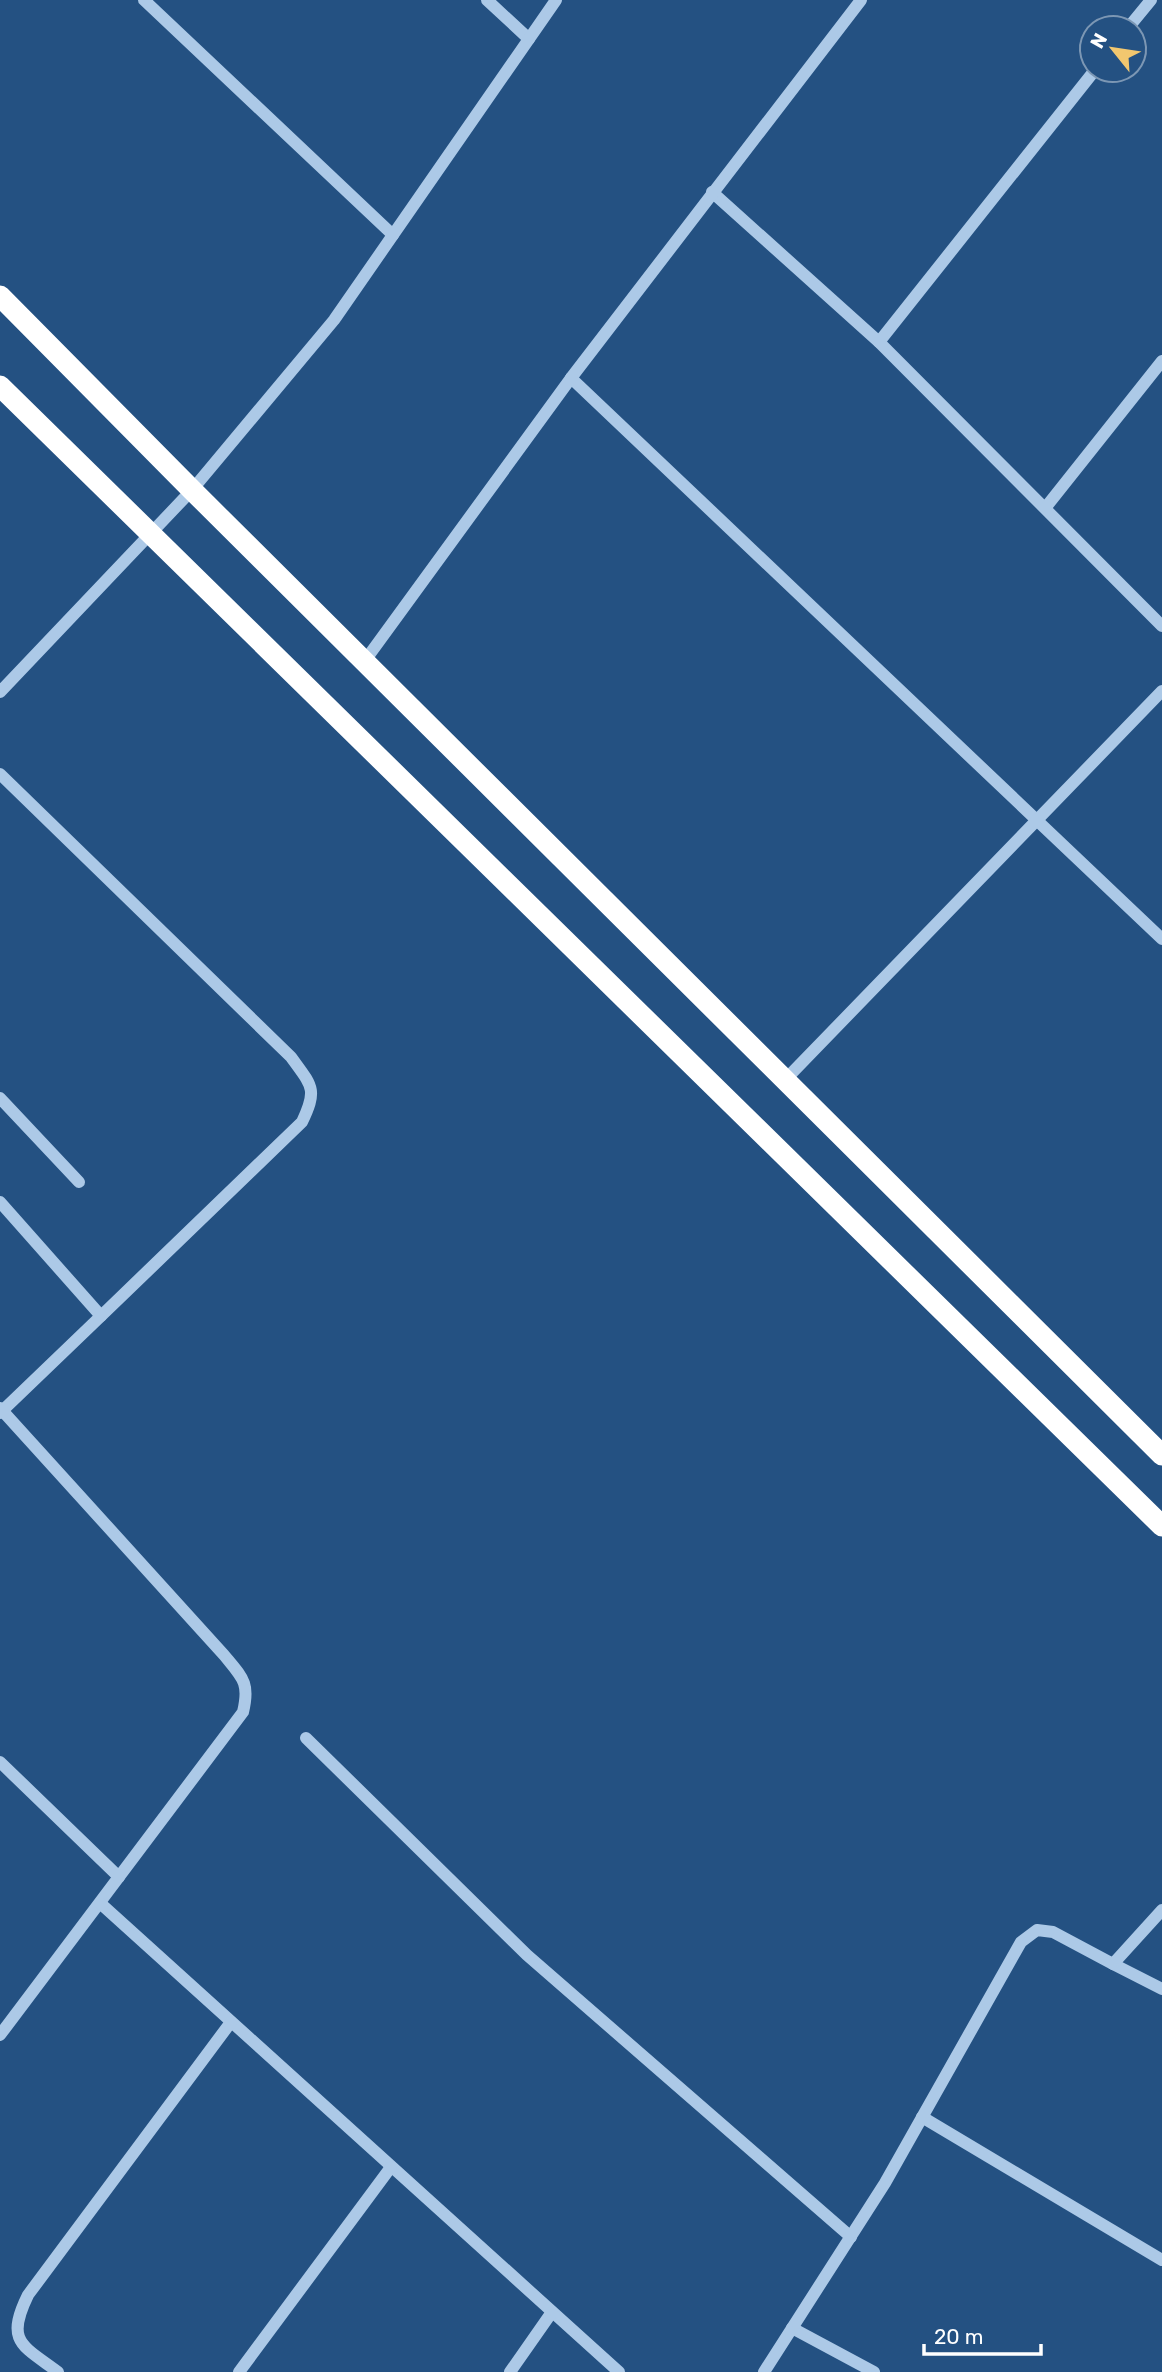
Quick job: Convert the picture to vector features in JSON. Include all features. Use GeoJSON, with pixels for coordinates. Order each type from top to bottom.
{"type":"FeatureCollection","features":[{"type":"Feature","properties":{"kind":"highway"},"geometry":{"type":"LineString","coordinates":[[0,296],[1162,1455]]}},
{"type":"Feature","properties":{"kind":"highway"},"geometry":{"type":"LineString","coordinates":[[0,386],[1162,1526]]}},
{"type":"Feature","properties":{"kind":"street"},"geometry":{"type":"LineString","coordinates":[[144,0],[393,235]]}},
{"type":"Feature","properties":{"kind":"street"},"geometry":{"type":"LineString","coordinates":[[487,0],[529,38]]}},
{"type":"Feature","properties":{"kind":"street"},"geometry":{"type":"LineString","coordinates":[[0,692],[192,490],[334,320],[556,0]]}},
{"type":"Feature","properties":{"kind":"street"},"geometry":{"type":"LineString","coordinates":[[364,662],[571,378],[861,0]]}},
{"type":"Feature","properties":{"kind":"street"},"geometry":{"type":"LineString","coordinates":[[1140,14],[1151,0]]}},
{"type":"Feature","properties":{"kind":"street"},"geometry":{"type":"LineString","coordinates":[[879,342],[1084,84]]}},
{"type":"Feature","properties":{"kind":"street"},"geometry":{"type":"LineString","coordinates":[[712,192],[879,342],[1162,626]]}},
{"type":"Feature","properties":{"kind":"street"},"geometry":{"type":"LineString","coordinates":[[1046,507],[1162,361]]}},
{"type":"Feature","properties":{"kind":"street"},"geometry":{"type":"LineString","coordinates":[[571,378],[1162,939]]}},
{"type":"Feature","properties":{"kind":"street"},"geometry":{"type":"LineString","coordinates":[[785,1080],[1162,691]]}},
{"type":"Feature","properties":{"kind":"street"},"geometry":{"type":"LineString","coordinates":[[0,774],[291,1057],[308,1081],[313,1100],[302,1122],[1,1410],[224,1656],[240,1675],[248,1692],[243,1712],[0,2035]]}},
{"type":"Feature","properties":{"kind":"street"},"geometry":{"type":"LineString","coordinates":[[0,1098],[79,1182]]}},
{"type":"Feature","properties":{"kind":"street"},"geometry":{"type":"LineString","coordinates":[[0,1202],[101,1316]]}},
{"type":"Feature","properties":{"kind":"street"},"geometry":{"type":"LineString","coordinates":[[306,1738],[527,1955],[851,2237]]}},
{"type":"Feature","properties":{"kind":"street"},"geometry":{"type":"LineString","coordinates":[[0,1762],[119,1877]]}},
{"type":"Feature","properties":{"kind":"street"},"geometry":{"type":"LineString","coordinates":[[100,1903],[619,2372]]}},
{"type":"Feature","properties":{"kind":"street"},"geometry":{"type":"LineString","coordinates":[[1113,1964],[1162,1910]]}},
{"type":"Feature","properties":{"kind":"street"},"geometry":{"type":"LineString","coordinates":[[765,2372],[885,2183],[1021,1942],[1037,1930],[1053,1932],[1162,1989]]}},
{"type":"Feature","properties":{"kind":"street"},"geometry":{"type":"LineString","coordinates":[[58,2372],[21,2344],[16,2330],[24,2304],[231,2022]]}},
{"type":"Feature","properties":{"kind":"street"},"geometry":{"type":"LineString","coordinates":[[922,2116],[1162,2260]]}},
{"type":"Feature","properties":{"kind":"street"},"geometry":{"type":"LineString","coordinates":[[239,2372],[391,2167]]}},
{"type":"Feature","properties":{"kind":"street"},"geometry":{"type":"LineString","coordinates":[[510,2372],[552,2312]]}},
{"type":"Feature","properties":{"kind":"street"},"geometry":{"type":"LineString","coordinates":[[792,2328],[874,2372]]}}]}
